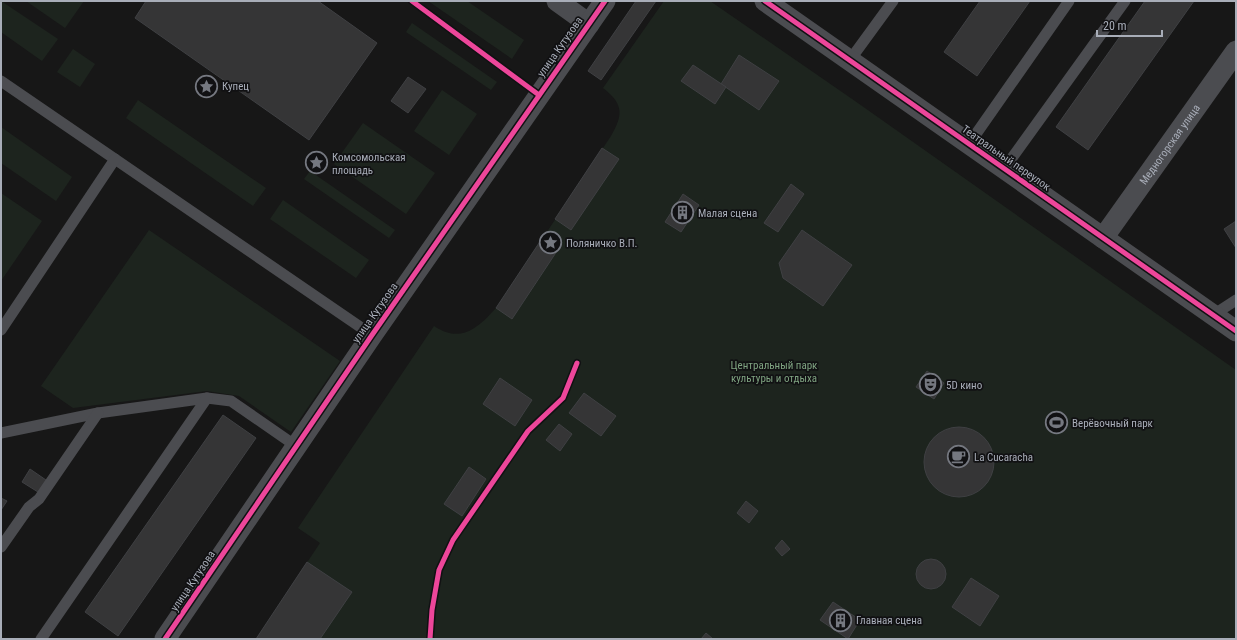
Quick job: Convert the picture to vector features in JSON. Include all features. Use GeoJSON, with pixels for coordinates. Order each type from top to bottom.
{"type":"FeatureCollection","features":[{"type":"Feature","properties":{"kind":"street"},"geometry":{"type":"LineString","coordinates":[[557,1],[589,24]]}},
{"type":"Feature","properties":{"kind":"street","name":"улица Кутузова"},"geometry":{"type":"LineString","coordinates":[[165,639],[372,335],[605,1]]}},
{"type":"Feature","properties":{"kind":"street","name":"Театральный переулок"},"geometry":{"type":"LineString","coordinates":[[765,1],[1236,331]]}},
{"type":"Feature","properties":{"kind":"street","name":"Медногорская улица"},"geometry":{"type":"LineString","coordinates":[[1103,238],[1236,51]]}},
{"type":"Feature","properties":{"kind":"lane"},"geometry":{"type":"LineString","coordinates":[[850,60],[893,1]]}},
{"type":"Feature","properties":{"kind":"lane"},"geometry":{"type":"LineString","coordinates":[[969,144],[1069,1]]}},
{"type":"Feature","properties":{"kind":"lane"},"geometry":{"type":"LineString","coordinates":[[1004,168],[1125,1]]}},
{"type":"Feature","properties":{"kind":"lane"},"geometry":{"type":"LineString","coordinates":[[1,81],[372,335]]}},
{"type":"Feature","properties":{"kind":"lane"},"geometry":{"type":"LineString","coordinates":[[1,330],[115,160]]}},
{"type":"Feature","properties":{"kind":"lane"},"geometry":{"type":"LineString","coordinates":[[1213,315],[1236,300]]}},
{"type":"Feature","properties":{"kind":"lane"},"geometry":{"type":"LineString","coordinates":[[1,433],[98,413],[207,398],[231,401],[296,446]]}},
{"type":"Feature","properties":{"kind":"lane"},"geometry":{"type":"LineString","coordinates":[[41,639],[207,398]]}},
{"type":"Feature","properties":{"kind":"lane"},"geometry":{"type":"LineString","coordinates":[[1,547],[29,507],[39,499],[98,413]]}},
{"type":"Feature","properties":{"kind":"green space"},"geometry":{"type":"Polygon","coordinates":[[[1,1],[58,39],[42,61],[1,32],[1,1]]]}},
{"type":"Feature","properties":{"kind":"green space"},"geometry":{"type":"Polygon","coordinates":[[[26,1],[84,1],[65,28],[26,1]]]}},
{"type":"Feature","properties":{"kind":"green space"},"geometry":{"type":"Polygon","coordinates":[[[428,1],[467,1],[524,40],[512,59],[428,1]]]}},
{"type":"Feature","properties":{"kind":"green space","name":"Центральный парк культуры и отдыха"},"geometry":{"type":"Polygon","coordinates":[[[664,1],[710,1],[855,101],[1236,370],[1236,639],[256,639],[320,543],[298,528],[434,326],[453,334],[468,331],[483,322],[496,308],[611,136],[618,122],[619,110],[615,99],[603,88],[664,1]]]}},
{"type":"Feature","properties":{"kind":"green space"},"geometry":{"type":"Polygon","coordinates":[[[412,23],[497,82],[491,90],[406,32],[412,23]]]}},
{"type":"Feature","properties":{"kind":"green space"},"geometry":{"type":"Polygon","coordinates":[[[73,49],[95,64],[80,87],[57,72],[73,49]]]}},
{"type":"Feature","properties":{"kind":"green space"},"geometry":{"type":"Polygon","coordinates":[[[442,90],[477,114],[449,155],[414,131],[442,90]]]}},
{"type":"Feature","properties":{"kind":"green space"},"geometry":{"type":"Polygon","coordinates":[[[138,100],[266,188],[253,206],[126,118],[138,100]]]}},
{"type":"Feature","properties":{"kind":"green space"},"geometry":{"type":"Polygon","coordinates":[[[363,123],[435,173],[406,214],[334,164],[363,123]]]}},
{"type":"Feature","properties":{"kind":"green space"},"geometry":{"type":"Polygon","coordinates":[[[1,127],[72,177],[56,201],[1,163],[1,127]]]}},
{"type":"Feature","properties":{"kind":"green space"},"geometry":{"type":"Polygon","coordinates":[[[310,171],[395,230],[389,238],[304,179],[310,171]]]}},
{"type":"Feature","properties":{"kind":"green space"},"geometry":{"type":"Polygon","coordinates":[[[1,193],[42,221],[1,281],[1,193]]]}},
{"type":"Feature","properties":{"kind":"green space"},"geometry":{"type":"Polygon","coordinates":[[[283,200],[369,260],[356,278],[270,219],[283,200]]]}},
{"type":"Feature","properties":{"kind":"green space"},"geometry":{"type":"Polygon","coordinates":[[[149,230],[340,361],[291,432],[239,396],[207,391],[73,408],[41,386],[149,230]]]}},
{"type":"Feature","properties":{"kind":"building"},"geometry":{"type":"Polygon","coordinates":[[[146,1],[318,1],[377,43],[309,140],[135,18],[146,1]]]}},
{"type":"Feature","properties":{"kind":"building"},"geometry":{"type":"Polygon","coordinates":[[[636,1],[656,1],[601,80],[588,71],[636,1]]]}},
{"type":"Feature","properties":{"kind":"building"},"geometry":{"type":"Polygon","coordinates":[[[980,1],[1030,1],[977,76],[944,52],[980,1]]]}},
{"type":"Feature","properties":{"kind":"building"},"geometry":{"type":"Polygon","coordinates":[[[1145,1],[1194,1],[1088,150],[1056,127],[1145,1]]]}},
{"type":"Feature","properties":{"kind":"building"},"geometry":{"type":"Polygon","coordinates":[[[739,55],[779,81],[759,110],[721,84],[739,55]]]}},
{"type":"Feature","properties":{"kind":"building"},"geometry":{"type":"Polygon","coordinates":[[[693,65],[726,87],[715,104],[681,81],[693,65]]]}},
{"type":"Feature","properties":{"kind":"building"},"geometry":{"type":"Polygon","coordinates":[[[408,77],[426,89],[408,113],[391,101],[408,77]]]}},
{"type":"Feature","properties":{"kind":"building"},"geometry":{"type":"Polygon","coordinates":[[[602,148],[619,159],[571,230],[555,219],[602,148]]]}},
{"type":"Feature","properties":{"kind":"building"},"geometry":{"type":"Polygon","coordinates":[[[791,184],[804,194],[778,232],[764,223],[791,184]]]}},
{"type":"Feature","properties":{"kind":"building","name":"Малая сцена"},"geometry":{"type":"Polygon","coordinates":[[[683,194],[699,205],[681,232],[665,222],[683,194]]]}},
{"type":"Feature","properties":{"kind":"building"},"geometry":{"type":"Polygon","coordinates":[[[1236,221],[1236,248],[1224,229],[1236,221]]]}},
{"type":"Feature","properties":{"kind":"building"},"geometry":{"type":"Polygon","coordinates":[[[802,230],[852,265],[823,306],[783,278],[779,263],[802,230]]]}},
{"type":"Feature","properties":{"kind":"building"},"geometry":{"type":"Polygon","coordinates":[[[543,237],[559,248],[512,319],[496,308],[543,237]]]}},
{"type":"Feature","properties":{"kind":"building","name":"5D кино"},"geometry":{"type":"Polygon","coordinates":[[[927,371],[944,383],[934,399],[916,387],[927,371]]]}},
{"type":"Feature","properties":{"kind":"building"},"geometry":{"type":"Polygon","coordinates":[[[500,378],[532,400],[515,426],[483,404],[500,378]]]}},
{"type":"Feature","properties":{"kind":"building"},"geometry":{"type":"Polygon","coordinates":[[[584,393],[616,416],[601,436],[569,413],[584,393]]]}},
{"type":"Feature","properties":{"kind":"building"},"geometry":{"type":"Polygon","coordinates":[[[223,415],[256,438],[118,636],[85,612],[223,415]]]}},
{"type":"Feature","properties":{"kind":"building"},"geometry":{"type":"Polygon","coordinates":[[[559,424],[572,434],[560,451],[546,440],[559,424]]]}},
{"type":"Feature","properties":{"kind":"building","name":"La Cucaracha"},"geometry":{"type":"Polygon","coordinates":[[[952,427],[966,427],[979,433],[988,442],[992,448],[994,462],[992,476],[984,487],[973,495],[966,497],[952,497],[945,495],[934,487],[926,476],[924,469],[924,455],[926,448],[934,437],[945,429],[952,427]]]}},
{"type":"Feature","properties":{"kind":"building"},"geometry":{"type":"Polygon","coordinates":[[[469,467],[486,479],[462,516],[444,504],[469,467]]]}},
{"type":"Feature","properties":{"kind":"building"},"geometry":{"type":"Polygon","coordinates":[[[30,469],[46,480],[38,492],[22,482],[30,469]]]}},
{"type":"Feature","properties":{"kind":"building"},"geometry":{"type":"Polygon","coordinates":[[[1,498],[7,501],[1,510],[1,498]]]}},
{"type":"Feature","properties":{"kind":"building"},"geometry":{"type":"Polygon","coordinates":[[[746,501],[758,511],[749,523],[737,513],[746,501]]]}},
{"type":"Feature","properties":{"kind":"building"},"geometry":{"type":"Polygon","coordinates":[[[782,540],[790,549],[782,556],[775,548],[782,540]]]}},
{"type":"Feature","properties":{"kind":"building"},"geometry":{"type":"Polygon","coordinates":[[[931,559],[942,563],[946,574],[942,585],[931,589],[920,585],[916,574],[920,563],[931,559]]]}},
{"type":"Feature","properties":{"kind":"building"},"geometry":{"type":"Polygon","coordinates":[[[307,562],[352,592],[320,639],[256,639],[307,562]]]}},
{"type":"Feature","properties":{"kind":"building"},"geometry":{"type":"Polygon","coordinates":[[[971,578],[999,596],[980,626],[952,607],[971,578]]]}},
{"type":"Feature","properties":{"kind":"building","name":"Главная сцена"},"geometry":{"type":"Polygon","coordinates":[[[833,602],[860,620],[848,639],[820,620],[833,602]]]}},
{"type":"Feature","properties":{"kind":"building"},"geometry":{"type":"Polygon","coordinates":[[[706,633],[713,639],[701,639],[706,633]]]}},
{"type":"Feature","properties":{"kind":"cycle path"},"geometry":{"type":"LineString","coordinates":[[412,1],[539,95]]}},
{"type":"Feature","properties":{"kind":"cycle path"},"geometry":{"type":"LineString","coordinates":[[165,639],[372,335],[605,1]]}},
{"type":"Feature","properties":{"kind":"cycle path"},"geometry":{"type":"LineString","coordinates":[[765,1],[1236,331]]}},
{"type":"Feature","properties":{"kind":"cycle path"},"geometry":{"type":"LineString","coordinates":[[430,639],[432,610],[439,570],[453,540],[528,431],[563,398],[577,363]]}},
{"type":"Feature","properties":{"kind":"place","name":"Купец"},"geometry":{"type":"Point","coordinates":[206,86]}},
{"type":"Feature","properties":{"kind":"place","name":"Комсомольская площадь"},"geometry":{"type":"Point","coordinates":[316,163]}},
{"type":"Feature","properties":{"kind":"place","name":"Малая сцена"},"geometry":{"type":"Point","coordinates":[682,213]}},
{"type":"Feature","properties":{"kind":"place","name":"Поляничко В.П."},"geometry":{"type":"Point","coordinates":[551,243]}},
{"type":"Feature","properties":{"kind":"place","name":"5D кино"},"geometry":{"type":"Point","coordinates":[930,385]}},
{"type":"Feature","properties":{"kind":"place","name":"Верёвочный парк"},"geometry":{"type":"Point","coordinates":[1057,423]}},
{"type":"Feature","properties":{"kind":"place","name":"La Cucaracha"},"geometry":{"type":"Point","coordinates":[959,457]}},
{"type":"Feature","properties":{"kind":"place","name":"Главная сцена"},"geometry":{"type":"Point","coordinates":[840,620]}}]}
